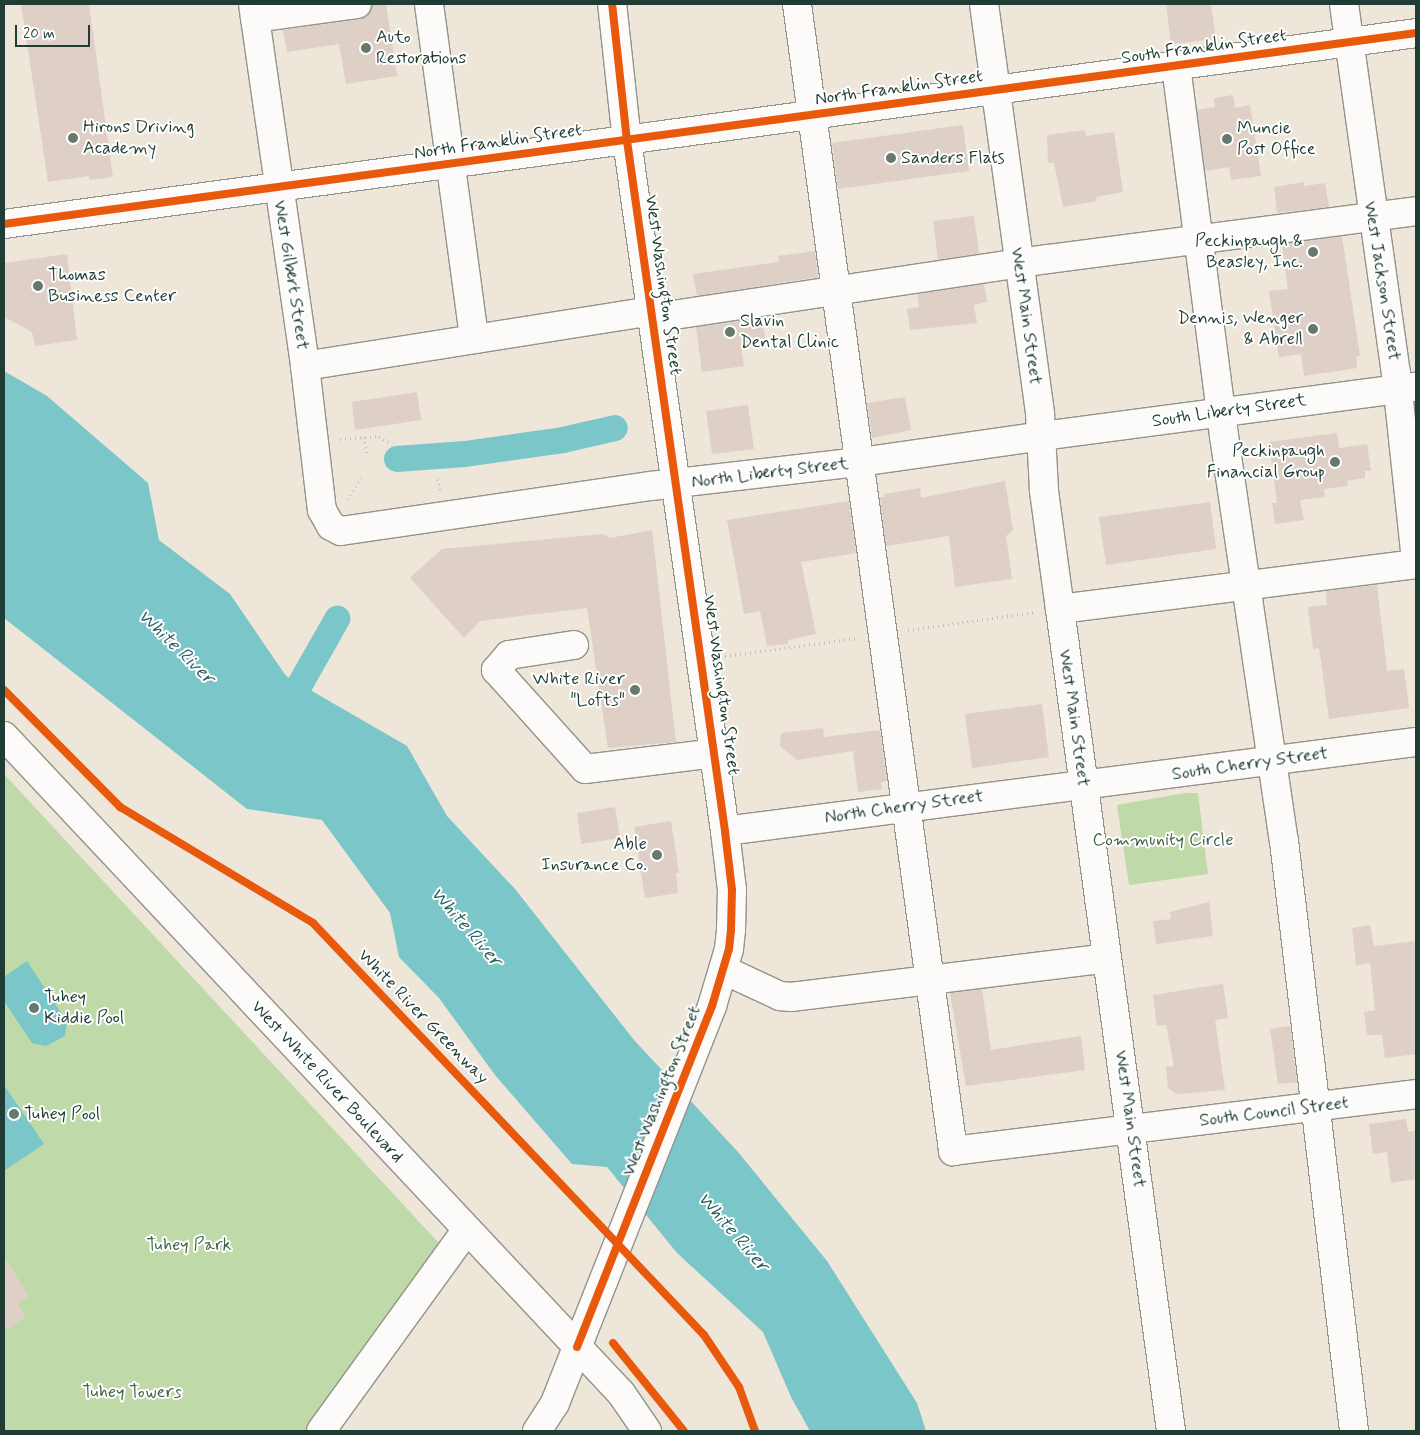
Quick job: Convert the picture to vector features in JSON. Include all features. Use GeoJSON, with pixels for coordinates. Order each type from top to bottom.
{"type":"FeatureCollection","features":[{"type":"Feature","properties":{"kind":"street"},"geometry":{"type":"LineString","coordinates":[[254,11],[357,4]]}},
{"type":"Feature","properties":{"kind":"street"},"geometry":{"type":"LineString","coordinates":[[429,4],[474,339]]}},
{"type":"Feature","properties":{"kind":"street","name":"West Washington Street"},"geometry":{"type":"LineString","coordinates":[[537,1431],[555,1403],[722,977],[731,930],[732,890],[715,753],[627,141],[612,4]]}},
{"type":"Feature","properties":{"kind":"street"},"geometry":{"type":"LineString","coordinates":[[798,4],[908,807],[929,980]]}},
{"type":"Feature","properties":{"kind":"street","name":"West Main Street"},"geometry":{"type":"LineString","coordinates":[[984,4],[1042,436],[1044,491],[1107,958],[1132,1128],[1171,1431]]}},
{"type":"Feature","properties":{"kind":"street","name":"West Jackson Street"},"geometry":{"type":"LineString","coordinates":[[1344,4],[1372,218],[1406,388],[1416,559]]}},
{"type":"Feature","properties":{"kind":"street","name":"West Gilbert Street"},"geometry":{"type":"LineString","coordinates":[[254,11],[277,186],[305,366],[333,512]]}},
{"type":"Feature","properties":{"kind":"street","name":"South Franklin Street"},"geometry":{"type":"LineString","coordinates":[[996,90],[1416,34]]}},
{"type":"Feature","properties":{"kind":"street"},"geometry":{"type":"LineString","coordinates":[[1176,66],[1221,413],[1284,841],[1354,1431]]}},
{"type":"Feature","properties":{"kind":"street","name":"North Franklin Street"},"geometry":{"type":"LineString","coordinates":[[4,224],[166,204],[277,186],[627,141],[996,90]]}},
{"type":"Feature","properties":{"kind":"street"},"geometry":{"type":"LineString","coordinates":[[305,366],[474,339],[1416,211]]}},
{"type":"Feature","properties":{"kind":"street","name":"South Liberty Street"},"geometry":{"type":"LineString","coordinates":[[1042,436],[1406,388]]}},
{"type":"Feature","properties":{"kind":"street","name":"North Liberty Street"},"geometry":{"type":"LineString","coordinates":[[333,512],[331,526],[341,531],[676,484],[860,462],[1042,436]]}},
{"type":"Feature","properties":{"kind":"street"},"geometry":{"type":"LineString","coordinates":[[1060,609],[1416,564]]}},
{"type":"Feature","properties":{"kind":"street"},"geometry":{"type":"LineString","coordinates":[[574,645],[509,655],[496,670],[585,769],[715,753]]}},
{"type":"Feature","properties":{"kind":"street","name":"West White River Boulevard"},"geometry":{"type":"LineString","coordinates":[[4,736],[621,1393],[646,1431]]}},
{"type":"Feature","properties":{"kind":"street","name":"South Cherry Street"},"geometry":{"type":"LineString","coordinates":[[1083,784],[1416,742]]}},
{"type":"Feature","properties":{"kind":"street","name":"North Cherry Street"},"geometry":{"type":"LineString","coordinates":[[725,831],[1083,784]]}},
{"type":"Feature","properties":{"kind":"street"},"geometry":{"type":"LineString","coordinates":[[722,977],[780,996],[791,997],[1107,958]]}},
{"type":"Feature","properties":{"kind":"street","name":"South Council Street"},"geometry":{"type":"LineString","coordinates":[[929,980],[953,1151],[1416,1094]]}},
{"type":"Feature","properties":{"kind":"street"},"geometry":{"type":"LineString","coordinates":[[321,1431],[466,1230]]}},
{"type":"Feature","properties":{"kind":"path"},"geometry":{"type":"LineString","coordinates":[[332,440],[378,436],[392,444]]}},
{"type":"Feature","properties":{"kind":"path"},"geometry":{"type":"LineString","coordinates":[[364,437],[367,456]]}},
{"type":"Feature","properties":{"kind":"path"},"geometry":{"type":"LineString","coordinates":[[333,512],[362,477]]}},
{"type":"Feature","properties":{"kind":"path"},"geometry":{"type":"LineString","coordinates":[[438,479],[440,494]]}},
{"type":"Feature","properties":{"kind":"green space","name":"Tuhey Park"},"geometry":{"type":"Polygon","coordinates":[[[4,774],[449,1254],[321,1431],[4,1431],[4,774]]]}},
{"type":"Feature","properties":{"kind":"green space","name":"Community Circle"},"geometry":{"type":"Polygon","coordinates":[[[1185,793],[1198,793],[1208,874],[1129,885],[1117,805],[1185,793]]]}},
{"type":"Feature","properties":{"kind":"water","name":"White River"},"geometry":{"type":"Polygon","coordinates":[[[4,371],[47,396],[148,483],[159,540],[230,594],[286,676],[407,746],[447,816],[515,889],[634,1040],[738,1152],[827,1261],[917,1403],[926,1431],[810,1431],[791,1397],[763,1332],[677,1253],[607,1167],[572,1164],[495,1075],[439,998],[399,957],[390,913],[322,820],[247,809],[4,618],[4,371]]]}},
{"type":"Feature","properties":{"kind":"water","name":"Tuhey Kiddie Pool"},"geometry":{"type":"Polygon","coordinates":[[[27,961],[67,1022],[65,1036],[46,1046],[32,1043],[4,1001],[4,977],[27,961]]]}},
{"type":"Feature","properties":{"kind":"water","name":"Tuhey Pool"},"geometry":{"type":"Polygon","coordinates":[[[4,1085],[44,1144],[4,1171],[4,1085]]]}},
{"type":"Feature","properties":{"kind":"building"},"geometry":{"type":"Polygon","coordinates":[[[21,4],[89,4],[113,177],[90,180],[89,176],[48,182],[21,4]]]}},
{"type":"Feature","properties":{"kind":"building","name":"Auto Restorations"},"geometry":{"type":"Polygon","coordinates":[[[372,4],[386,4],[397,76],[346,84],[339,44],[287,52],[283,30],[360,19],[367,16],[372,4]]]}},
{"type":"Feature","properties":{"kind":"building"},"geometry":{"type":"Polygon","coordinates":[[[1166,4],[1211,4],[1216,39],[1171,44],[1166,4]]]}},
{"type":"Feature","properties":{"kind":"building","name":"Muncie Post Office"},"geometry":{"type":"Polygon","coordinates":[[[1233,95],[1235,108],[1250,105],[1261,176],[1231,180],[1229,167],[1205,171],[1197,110],[1215,107],[1214,98],[1233,95]]]}},
{"type":"Feature","properties":{"kind":"building","name":"Sanders Flats"},"geometry":{"type":"Polygon","coordinates":[[[963,125],[969,171],[838,189],[832,143],[963,125]]]}},
{"type":"Feature","properties":{"kind":"building"},"geometry":{"type":"Polygon","coordinates":[[[1085,130],[1086,136],[1114,132],[1123,192],[1096,197],[1097,201],[1063,207],[1054,163],[1048,163],[1047,135],[1085,130]]]}},
{"type":"Feature","properties":{"kind":"building"},"geometry":{"type":"Polygon","coordinates":[[[1304,182],[1304,186],[1325,183],[1329,207],[1277,213],[1274,187],[1304,182]]]}},
{"type":"Feature","properties":{"kind":"building"},"geometry":{"type":"Polygon","coordinates":[[[974,216],[979,254],[938,260],[933,221],[974,216]]]}},
{"type":"Feature","properties":{"kind":"building","name":"Dennis, Wenger & Abrell"},"geometry":{"type":"Polygon","coordinates":[[[1342,236],[1360,356],[1356,356],[1357,368],[1304,376],[1301,354],[1279,357],[1269,291],[1288,289],[1282,244],[1342,236]]]}},
{"type":"Feature","properties":{"kind":"building"},"geometry":{"type":"Polygon","coordinates":[[[815,251],[818,277],[697,296],[693,274],[779,262],[778,256],[815,251]]]}},
{"type":"Feature","properties":{"kind":"building","name":"Thomas Business Center"},"geometry":{"type":"Polygon","coordinates":[[[67,254],[77,340],[35,346],[32,332],[4,317],[4,263],[67,254]]]}},
{"type":"Feature","properties":{"kind":"building"},"geometry":{"type":"Polygon","coordinates":[[[984,284],[987,302],[974,305],[977,323],[910,330],[907,309],[919,307],[917,294],[984,284]]]}},
{"type":"Feature","properties":{"kind":"building","name":"Slavin Dental Clinic"},"geometry":{"type":"Polygon","coordinates":[[[762,318],[766,343],[741,347],[744,366],[702,372],[696,327],[762,318]]]}},
{"type":"Feature","properties":{"kind":"building"},"geometry":{"type":"Polygon","coordinates":[[[417,392],[421,420],[355,430],[352,402],[417,392]]]}},
{"type":"Feature","properties":{"kind":"building"},"geometry":{"type":"Polygon","coordinates":[[[905,397],[911,430],[872,438],[867,403],[905,397]]]}},
{"type":"Feature","properties":{"kind":"building"},"geometry":{"type":"Polygon","coordinates":[[[748,405],[754,449],[712,454],[706,411],[748,405]]]}},
{"type":"Feature","properties":{"kind":"building"},"geometry":{"type":"Polygon","coordinates":[[[1337,433],[1339,448],[1367,444],[1371,471],[1365,471],[1365,478],[1347,481],[1348,486],[1324,489],[1325,497],[1300,500],[1304,520],[1275,524],[1272,503],[1277,503],[1269,442],[1337,433]]]}},
{"type":"Feature","properties":{"kind":"building"},"geometry":{"type":"Polygon","coordinates":[[[1005,481],[1013,530],[1006,536],[1012,579],[955,587],[949,536],[886,546],[880,497],[885,497],[884,494],[920,488],[921,498],[1005,481]]]}},
{"type":"Feature","properties":{"kind":"building"},"geometry":{"type":"Polygon","coordinates":[[[849,501],[856,553],[801,562],[816,634],[788,640],[788,644],[767,646],[760,611],[744,614],[727,520],[849,501]]]}},
{"type":"Feature","properties":{"kind":"building"},"geometry":{"type":"Polygon","coordinates":[[[1210,502],[1216,549],[1106,565],[1099,517],[1210,502]]]}},
{"type":"Feature","properties":{"kind":"building","name":"White River \"Lofts\""},"geometry":{"type":"Polygon","coordinates":[[[652,530],[676,742],[608,748],[587,608],[480,621],[464,638],[410,578],[442,549],[603,534],[610,538],[652,530]]]}},
{"type":"Feature","properties":{"kind":"building"},"geometry":{"type":"Polygon","coordinates":[[[1377,585],[1387,671],[1404,669],[1409,708],[1329,719],[1319,648],[1313,649],[1308,607],[1327,605],[1326,591],[1377,585]]]}},
{"type":"Feature","properties":{"kind":"building"},"geometry":{"type":"Polygon","coordinates":[[[1042,704],[1049,757],[972,768],[965,714],[1042,704]]]}},
{"type":"Feature","properties":{"kind":"building"},"geometry":{"type":"Polygon","coordinates":[[[823,728],[824,737],[880,730],[887,781],[881,782],[882,789],[858,792],[853,751],[797,760],[780,746],[781,733],[823,728]]]}},
{"type":"Feature","properties":{"kind":"building"},"geometry":{"type":"Polygon","coordinates":[[[615,807],[620,838],[581,844],[577,813],[615,807]]]}},
{"type":"Feature","properties":{"kind":"building","name":"Able Insurance Co."},"geometry":{"type":"Polygon","coordinates":[[[671,821],[679,873],[676,873],[678,893],[645,898],[634,827],[671,821]]]}},
{"type":"Feature","properties":{"kind":"building"},"geometry":{"type":"Polygon","coordinates":[[[1209,902],[1213,936],[1156,944],[1153,921],[1171,919],[1170,912],[1209,902]]]}},
{"type":"Feature","properties":{"kind":"building"},"geometry":{"type":"Polygon","coordinates":[[[1370,925],[1374,946],[1416,941],[1416,1054],[1385,1058],[1382,1035],[1367,1035],[1364,1012],[1375,1010],[1370,963],[1356,965],[1352,928],[1370,925]]]}},
{"type":"Feature","properties":{"kind":"building"},"geometry":{"type":"Polygon","coordinates":[[[1223,984],[1228,1018],[1215,1020],[1225,1090],[1177,1094],[1168,1088],[1166,1067],[1174,1066],[1166,1025],[1157,1026],[1153,995],[1223,984]]]}},
{"type":"Feature","properties":{"kind":"building"},"geometry":{"type":"Polygon","coordinates":[[[982,989],[991,1050],[1081,1036],[1085,1070],[966,1086],[950,993],[982,989]]]}},
{"type":"Feature","properties":{"kind":"building"},"geometry":{"type":"Polygon","coordinates":[[[1290,1026],[1297,1082],[1278,1084],[1270,1029],[1290,1026]]]}},
{"type":"Feature","properties":{"kind":"building"},"geometry":{"type":"Polygon","coordinates":[[[1406,1119],[1408,1132],[1416,1130],[1416,1179],[1391,1183],[1387,1152],[1373,1154],[1369,1124],[1406,1119]]]}},
{"type":"Feature","properties":{"kind":"building"},"geometry":{"type":"Polygon","coordinates":[[[4,1256],[29,1296],[18,1303],[26,1317],[4,1331],[4,1256]]]}},
{"type":"Feature","properties":{"kind":"waterway"},"geometry":{"type":"LineString","coordinates":[[397,459],[465,454],[563,440],[615,428]]}},
{"type":"Feature","properties":{"kind":"waterway"},"geometry":{"type":"LineString","coordinates":[[282,716],[337,619]]}},
{"type":"Feature","properties":{"kind":"cycle path"},"geometry":{"type":"LineString","coordinates":[[577,1347],[712,1006],[729,949],[731,930],[732,890],[725,831],[627,141],[612,4]]}},
{"type":"Feature","properties":{"kind":"cycle path"},"geometry":{"type":"LineString","coordinates":[[4,224],[1416,33]]}},
{"type":"Feature","properties":{"kind":"cycle path","name":"White River Greenway"},"geometry":{"type":"LineString","coordinates":[[4,690],[120,807],[313,923],[704,1335],[739,1387],[755,1431]]}},
{"type":"Feature","properties":{"kind":"cycle path"},"geometry":{"type":"LineString","coordinates":[[613,1343],[684,1431]]}},
{"type":"Feature","properties":{"kind":"place","name":"Auto Restorations"},"geometry":{"type":"Point","coordinates":[366,48]}},
{"type":"Feature","properties":{"kind":"place","name":"Hirons Driving Academy"},"geometry":{"type":"Point","coordinates":[73,138]}},
{"type":"Feature","properties":{"kind":"place","name":"Muncie Post Office"},"geometry":{"type":"Point","coordinates":[1227,139]}},
{"type":"Feature","properties":{"kind":"place","name":"Sanders Flats"},"geometry":{"type":"Point","coordinates":[891,158]}},
{"type":"Feature","properties":{"kind":"place","name":"Peckinpaugh & Beasley, Inc."},"geometry":{"type":"Point","coordinates":[1313,252]}},
{"type":"Feature","properties":{"kind":"place","name":"Thomas Business Center"},"geometry":{"type":"Point","coordinates":[38,286]}},
{"type":"Feature","properties":{"kind":"place","name":"Dennis, Wenger & Abrell"},"geometry":{"type":"Point","coordinates":[1313,329]}},
{"type":"Feature","properties":{"kind":"place","name":"Slavin Dental Clinic"},"geometry":{"type":"Point","coordinates":[730,332]}},
{"type":"Feature","properties":{"kind":"place","name":"Peckinpaugh Financial Group"},"geometry":{"type":"Point","coordinates":[1335,462]}},
{"type":"Feature","properties":{"kind":"place","name":"White River \"Lofts\""},"geometry":{"type":"Point","coordinates":[635,690]}},
{"type":"Feature","properties":{"kind":"place","name":"Able Insurance Co."},"geometry":{"type":"Point","coordinates":[657,855]}},
{"type":"Feature","properties":{"kind":"place","name":"Tuhey Kiddie Pool"},"geometry":{"type":"Point","coordinates":[34,1008]}},
{"type":"Feature","properties":{"kind":"place","name":"Tuhey Pool"},"geometry":{"type":"Point","coordinates":[14,1114]}},
{"type":"Feature","properties":{"kind":"park label","name":"Tuhey Towers"},"geometry":{"type":"Point","coordinates":[132,1392]}}]}
